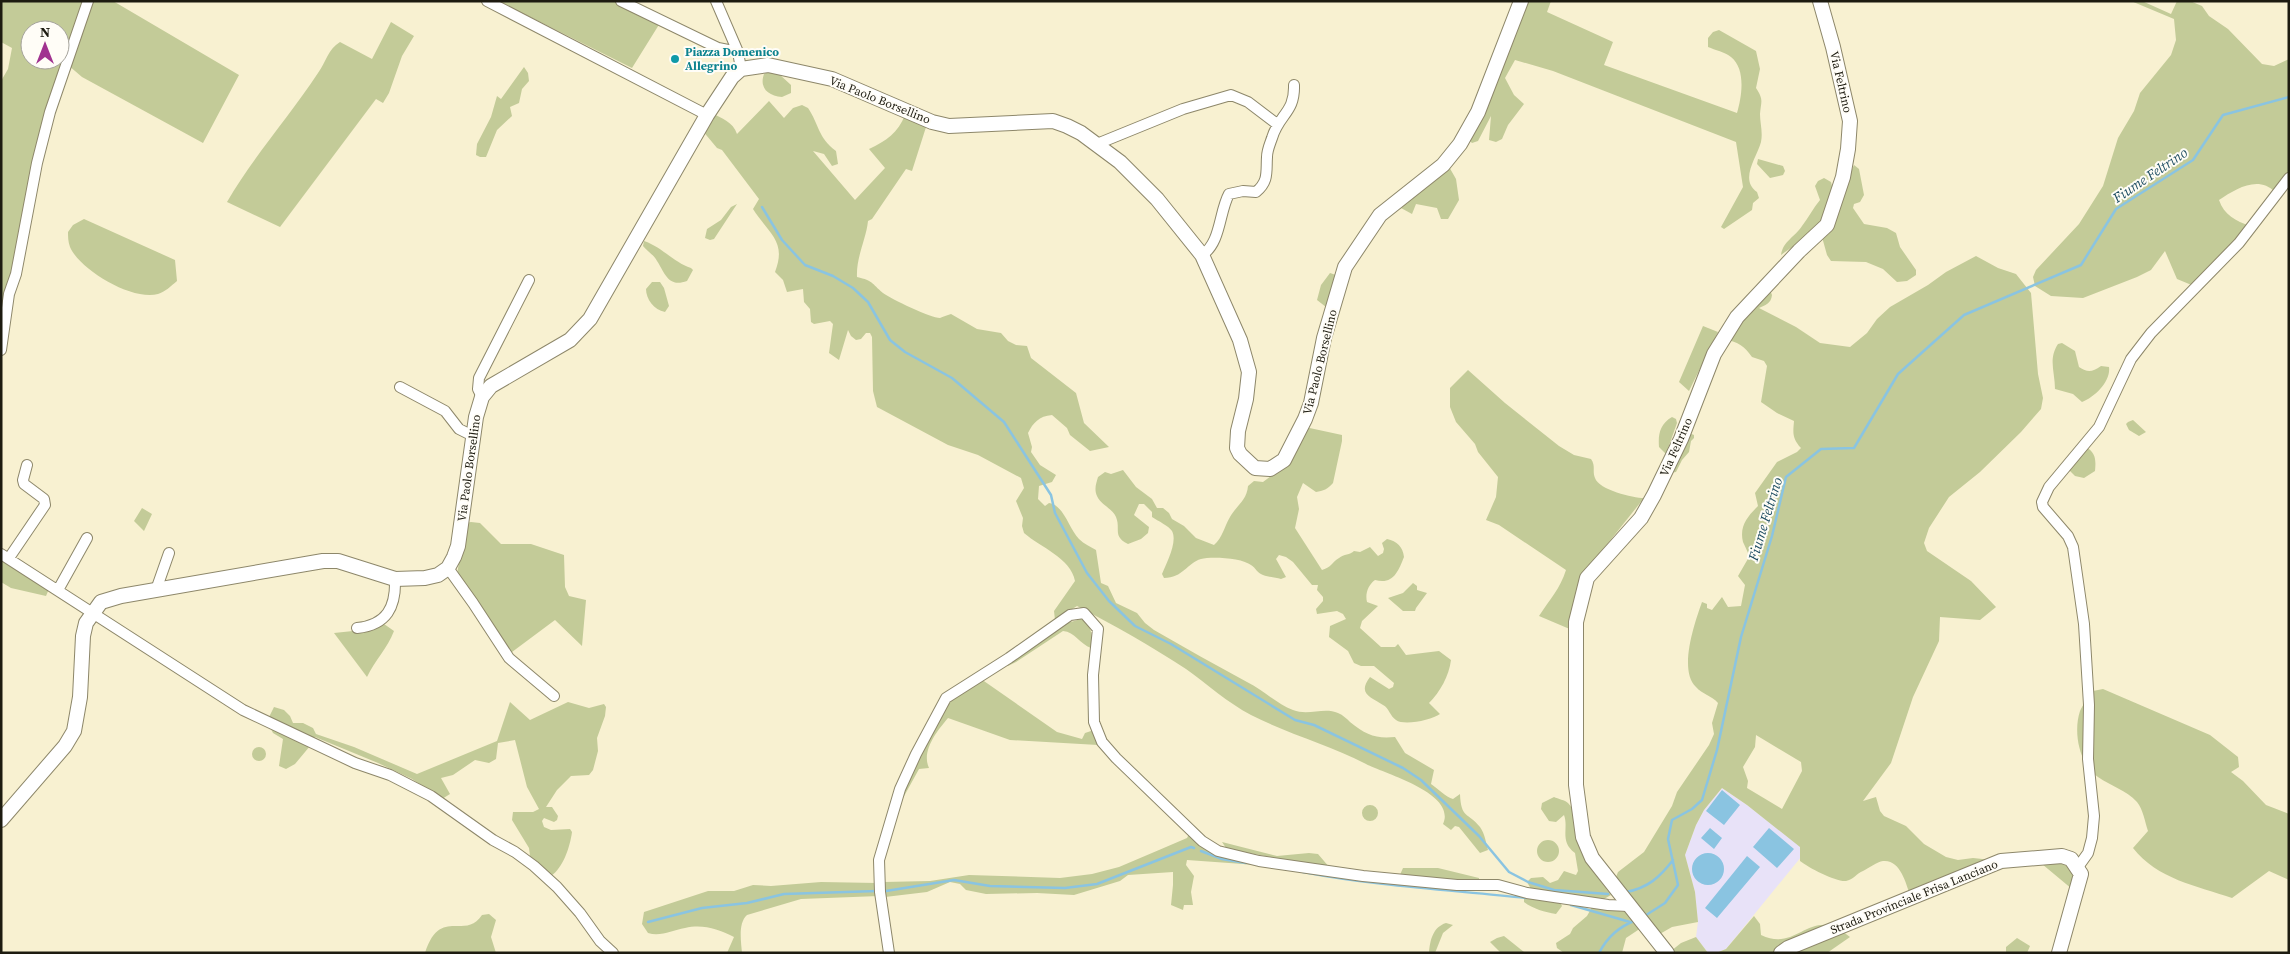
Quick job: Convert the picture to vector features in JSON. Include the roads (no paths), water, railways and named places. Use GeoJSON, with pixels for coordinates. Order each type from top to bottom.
{"type":"FeatureCollection","features":[{"type":"Feature","properties":{"kind":"street"},"geometry":{"type":"LineString","coordinates":[[1,350],[9,294],[16,274],[35,170],[50,112],[88,1]]}},
{"type":"Feature","properties":{"kind":"street"},"geometry":{"type":"LineString","coordinates":[[487,1],[707,115]]}},
{"type":"Feature","properties":{"kind":"street"},"geometry":{"type":"LineString","coordinates":[[621,1],[718,48],[738,52]]}},
{"type":"Feature","properties":{"kind":"street"},"geometry":{"type":"LineString","coordinates":[[716,1],[738,52],[740,69]]}},
{"type":"Feature","properties":{"kind":"street","name":"Via Paolo Borsellino"},"geometry":{"type":"LineString","coordinates":[[448,568],[458,546],[474,436],[482,397],[491,386],[511,373],[570,340],[590,319],[707,115],[732,77],[740,69],[768,65],[832,79],[932,122],[950,126],[1052,121],[1067,126],[1097,144],[1120,162],[1157,199],[1202,255],[1240,340],[1249,372],[1246,399],[1238,431],[1237,448],[1240,454],[1255,468],[1270,469],[1284,460],[1306,419],[1324,338],[1345,267],[1380,215],[1443,165],[1460,144],[1478,112],[1521,1]]}},
{"type":"Feature","properties":{"kind":"street","name":"Via Feltrino"},"geometry":{"type":"LineString","coordinates":[[1628,906],[1592,858],[1583,836],[1576,786],[1576,622],[1587,578],[1641,518],[1681,439],[1714,354],[1737,317],[1799,250],[1827,225],[1843,177],[1850,121],[1834,47],[1820,1]]}},
{"type":"Feature","properties":{"kind":"street"},"geometry":{"type":"LineString","coordinates":[[1202,255],[1213,246],[1222,212],[1230,194],[1243,191],[1256,192],[1264,185],[1268,175],[1267,154],[1278,124],[1290,109],[1294,100],[1294,84]]}},
{"type":"Feature","properties":{"kind":"street"},"geometry":{"type":"LineString","coordinates":[[1097,144],[1182,109],[1231,95],[1248,102],[1278,124]]}},
{"type":"Feature","properties":{"kind":"street"},"geometry":{"type":"LineString","coordinates":[[2059,953],[2080,882],[2081,874],[2078,867],[2088,853],[2092,838],[2094,816],[2088,759],[2089,705],[2084,624],[2073,547],[2068,536],[2042,507],[2042,502],[2048,487],[2099,428],[2131,359],[2151,333],[2239,243],[2289,178]]}},
{"type":"Feature","properties":{"kind":"street"},"geometry":{"type":"LineString","coordinates":[[482,397],[478,389],[479,378],[529,280]]}},
{"type":"Feature","properties":{"kind":"street"},"geometry":{"type":"LineString","coordinates":[[400,387],[444,411],[459,429],[474,436]]}},
{"type":"Feature","properties":{"kind":"street"},"geometry":{"type":"LineString","coordinates":[[27,465],[23,480],[24,484],[44,499],[45,505],[5,556],[243,710],[355,763],[390,775],[431,796],[492,840],[515,852],[534,866],[557,887],[600,941],[612,953]]}},
{"type":"Feature","properties":{"kind":"street"},"geometry":{"type":"LineString","coordinates":[[58,590],[87,538]]}},
{"type":"Feature","properties":{"kind":"street"},"geometry":{"type":"LineString","coordinates":[[156,590],[169,553]]}},
{"type":"Feature","properties":{"kind":"street"},"geometry":{"type":"LineString","coordinates":[[1,820],[65,746],[74,731],[80,697],[83,636],[86,623],[101,602],[156,590],[323,561],[338,561],[395,578],[438,575],[448,568],[509,658],[554,696]]}},
{"type":"Feature","properties":{"kind":"street"},"geometry":{"type":"LineString","coordinates":[[357,628],[371,627],[382,620],[393,605],[395,578]]}},
{"type":"Feature","properties":{"kind":"street"},"geometry":{"type":"LineString","coordinates":[[889,953],[880,892],[879,860],[900,789],[916,754],[946,698],[1009,658],[1070,615],[1084,613],[1098,629],[1093,676],[1094,722],[1102,742],[1116,758],[1202,841],[1218,851],[1259,861],[1363,876],[1457,885],[1498,885],[1536,894],[1608,906],[1628,906],[1667,953]]}},
{"type":"Feature","properties":{"kind":"street","name":"Strada Provinciale Frisa Lanciano"},"geometry":{"type":"LineString","coordinates":[[1781,953],[1788,948],[2001,861],[2062,856],[2071,859],[2078,867]]}},
{"type":"Feature","properties":{"kind":"water"},"geometry":{"type":"Polygon","coordinates":[[[1722,790],[1740,805],[1724,825],[1706,811],[1722,790]]]}},
{"type":"Feature","properties":{"kind":"water"},"geometry":{"type":"Polygon","coordinates":[[[1710,828],[1722,838],[1714,849],[1701,838],[1710,828]]]}},
{"type":"Feature","properties":{"kind":"water"},"geometry":{"type":"Polygon","coordinates":[[[1769,828],[1794,849],[1777,868],[1753,847],[1769,828]]]}},
{"type":"Feature","properties":{"kind":"water"},"geometry":{"type":"Polygon","coordinates":[[[1708,853],[1714,854],[1719,858],[1723,863],[1723,875],[1719,880],[1714,884],[1708,885],[1702,884],[1697,880],[1693,875],[1692,869],[1693,863],[1697,858],[1702,854],[1708,853]]]}},
{"type":"Feature","properties":{"kind":"water"},"geometry":{"type":"Polygon","coordinates":[[[1747,856],[1760,867],[1717,918],[1705,908],[1747,856]]]}},
{"type":"Feature","properties":{"kind":"waterway","name":"Fiume Feltrino"},"geometry":{"type":"LineString","coordinates":[[1643,917],[1665,903],[1678,885],[1668,839],[1672,820],[1692,809],[1702,800],[1717,750],[1741,637],[1772,536],[1786,477],[1821,449],[1854,448],[1898,374],[1964,315],[2081,265],[2116,209],[2193,160],[2223,115],[2289,97]]}},
{"type":"Feature","properties":{"kind":"waterway"},"geometry":{"type":"LineString","coordinates":[[762,207],[782,240],[805,265],[833,276],[853,288],[868,302],[890,340],[905,352],[952,378],[1004,422],[1051,495],[1055,513],[1087,573],[1109,601],[1135,626],[1171,644],[1295,720],[1314,725],[1403,768],[1421,780],[1479,836],[1509,872],[1528,882],[1554,890],[1608,894]]}},
{"type":"Feature","properties":{"kind":"waterway"},"geometry":{"type":"LineString","coordinates":[[886,891],[954,880],[990,886],[1065,888],[1097,884],[1191,847],[1194,848]]}},
{"type":"Feature","properties":{"kind":"waterway"},"geometry":{"type":"LineString","coordinates":[[1201,851],[1222,859],[1246,863]]}},
{"type":"Feature","properties":{"kind":"waterway"},"geometry":{"type":"LineString","coordinates":[[1626,892],[1641,888],[1653,881],[1673,860]]}},
{"type":"Feature","properties":{"kind":"waterway"},"geometry":{"type":"LineString","coordinates":[[1303,872],[1386,884],[1526,898]]}},
{"type":"Feature","properties":{"kind":"waterway"},"geometry":{"type":"LineString","coordinates":[[648,922],[702,908],[747,903],[784,894],[877,891]]}},
{"type":"Feature","properties":{"kind":"waterway"},"geometry":{"type":"LineString","coordinates":[[1571,905],[1630,922]]}},
{"type":"Feature","properties":{"kind":"waterway","name":"Fiume Feltrino"},"geometry":{"type":"LineString","coordinates":[[1599,953],[1614,933],[1636,920]]}},
{"type":"Feature","properties":{"kind":"place","name":"Piazza Domenico Allegrino"},"geometry":{"type":"Point","coordinates":[675,59]}}]}
